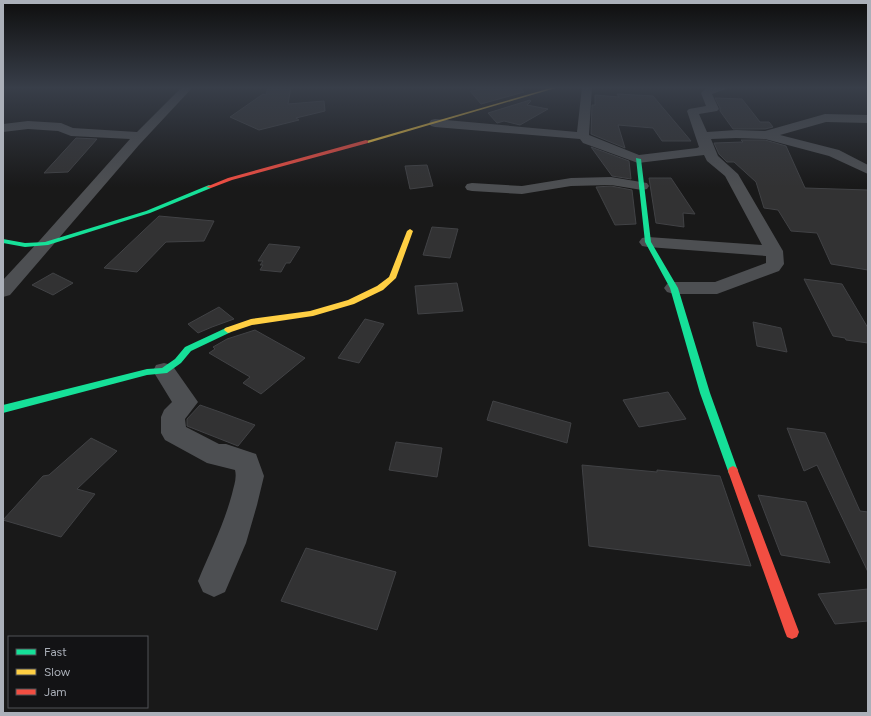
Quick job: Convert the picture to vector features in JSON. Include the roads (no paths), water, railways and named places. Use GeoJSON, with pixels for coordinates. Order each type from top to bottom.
{"type":"FeatureCollection","features":[{"type":"Feature","properties":{"kind":"street"},"geometry":{"type":"LineString","coordinates":[[3,291],[46,244],[139,136],[155,120]]}},
{"type":"Feature","properties":{"kind":"street"},"geometry":{"type":"LineString","coordinates":[[3,241],[25,245],[46,244],[148,212],[230,179],[443,120]]}},
{"type":"Feature","properties":{"kind":"street"},"geometry":{"type":"LineString","coordinates":[[582,136],[584,120]]}},
{"type":"Feature","properties":{"kind":"street"},"geometry":{"type":"LineString","coordinates":[[674,288],[717,288],[772,267],[775,264],[774,251],[731,174],[712,158],[697,120]]}},
{"type":"Feature","properties":{"kind":"street"},"geometry":{"type":"LineString","coordinates":[[704,139],[765,135],[816,120]]}},
{"type":"Feature","properties":{"kind":"street"},"geometry":{"type":"LineString","coordinates":[[434,123],[582,136],[588,140],[638,159],[701,152],[706,148],[704,139]]}},
{"type":"Feature","properties":{"kind":"street"},"geometry":{"type":"LineString","coordinates":[[3,128],[28,125],[48,126],[61,127],[71,132],[139,136]]}},
{"type":"Feature","properties":{"kind":"street"},"geometry":{"type":"LineString","coordinates":[[765,135],[834,153],[868,170]]}},
{"type":"Feature","properties":{"kind":"street"},"geometry":{"type":"LineString","coordinates":[[680,154],[731,174]]}},
{"type":"Feature","properties":{"kind":"street"},"geometry":{"type":"LineString","coordinates":[[638,159],[648,242],[674,288],[705,394],[792,632]]}},
{"type":"Feature","properties":{"kind":"street"},"geometry":{"type":"LineString","coordinates":[[472,187],[522,190],[571,182],[611,181],[642,186]]}},
{"type":"Feature","properties":{"kind":"street"},"geometry":{"type":"LineString","coordinates":[[3,408],[148,372],[164,371],[178,361],[188,349],[219,333],[251,322],[310,314],[350,302],[380,288],[392,278],[410,231]]}},
{"type":"Feature","properties":{"kind":"street"},"geometry":{"type":"LineString","coordinates":[[648,242],[774,251]]}},
{"type":"Feature","properties":{"kind":"street"},"geometry":{"type":"LineString","coordinates":[[164,371],[170,377],[179,395],[186,402],[173,417],[174,433],[216,455],[226,455],[247,462],[250,476],[243,505],[231,543],[214,581]]}}]}
